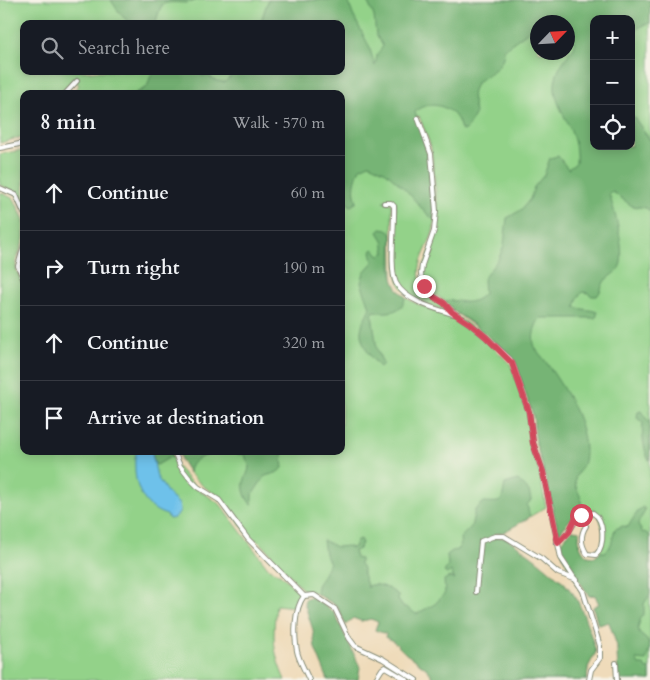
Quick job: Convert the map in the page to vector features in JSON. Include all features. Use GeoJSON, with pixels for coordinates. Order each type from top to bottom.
{"type":"FeatureCollection","features":[{"type":"Feature","properties":{"kind":"street"},"geometry":{"type":"LineString","coordinates":[[69,90],[77,81]]}},
{"type":"Feature","properties":{"kind":"street"},"geometry":{"type":"LineString","coordinates":[[418,118],[431,154],[436,211],[434,231],[422,265],[421,278],[430,294],[469,323],[510,359],[516,371],[529,412],[533,443],[543,472],[562,562],[577,580],[583,591],[600,644],[600,658],[591,670],[589,680]]}},
{"type":"Feature","properties":{"kind":"street"},"geometry":{"type":"LineString","coordinates":[[0,148],[20,144]]}},
{"type":"Feature","properties":{"kind":"street"},"geometry":{"type":"LineString","coordinates":[[0,188],[16,195],[20,204]]}},
{"type":"Feature","properties":{"kind":"street"},"geometry":{"type":"LineString","coordinates":[[384,203],[391,203],[394,206],[394,273],[398,286],[420,302],[455,314]]}},
{"type":"Feature","properties":{"kind":"street"},"geometry":{"type":"LineString","coordinates":[[20,259],[18,266],[20,271]]}},
{"type":"Feature","properties":{"kind":"street"},"geometry":{"type":"LineString","coordinates":[[176,455],[179,464],[194,483],[219,500],[248,539],[304,596]]}},
{"type":"Feature","properties":{"kind":"street"},"geometry":{"type":"LineString","coordinates":[[558,543],[569,532],[578,516],[593,513],[599,518],[602,532],[601,545],[596,555],[590,555],[584,548],[582,539],[586,526]]}},
{"type":"Feature","properties":{"kind":"street"},"geometry":{"type":"LineString","coordinates":[[476,592],[481,541],[495,536],[507,538],[537,556],[558,573],[577,580]]}},
{"type":"Feature","properties":{"kind":"street"},"geometry":{"type":"LineString","coordinates":[[304,596],[314,595],[335,609],[350,640],[355,646],[383,659],[416,680]]}},
{"type":"Feature","properties":{"kind":"street"},"geometry":{"type":"LineString","coordinates":[[304,596],[298,610],[296,643],[299,657],[309,680]]}},
{"type":"Feature","properties":{"kind":"street"},"geometry":{"type":"LineString","coordinates":[[616,663],[617,680]]}},
{"type":"Feature","properties":{"kind":"street"},"geometry":{"type":"LineString","coordinates":[[375,680],[385,667],[407,680]]}},
{"type":"Feature","properties":{"kind":"green space"},"geometry":{"type":"Polygon","coordinates":[[[0,0],[650,0],[650,680],[618,675],[617,646],[609,622],[598,625],[593,607],[599,604],[595,595],[589,596],[567,565],[563,556],[561,542],[572,530],[580,531],[579,542],[583,552],[589,557],[597,556],[603,540],[602,526],[595,510],[583,510],[574,516],[559,534],[536,444],[533,415],[516,366],[509,355],[483,332],[456,313],[445,301],[434,294],[425,283],[423,268],[435,239],[437,205],[431,147],[419,116],[415,117],[424,143],[430,171],[435,214],[434,227],[421,261],[419,275],[423,287],[429,295],[450,312],[418,300],[404,290],[400,284],[397,276],[396,202],[383,201],[392,204],[393,280],[397,288],[410,300],[455,317],[469,325],[509,362],[512,368],[527,412],[532,447],[546,507],[511,528],[494,534],[494,538],[506,538],[531,556],[564,582],[576,598],[596,652],[588,667],[587,680],[432,680],[431,674],[426,668],[405,653],[393,641],[385,637],[386,634],[375,630],[378,622],[371,619],[361,621],[353,618],[346,625],[337,606],[313,592],[302,589],[262,544],[249,536],[221,498],[203,486],[189,473],[181,460],[180,455],[345,455],[345,90],[75,90],[79,85],[74,78],[64,90],[20,90],[20,137],[0,143],[0,0]]]}},
{"type":"Feature","properties":{"kind":"green space"},"geometry":{"type":"Polygon","coordinates":[[[111,0],[197,0],[189,3],[163,4],[156,20],[127,20],[120,14],[111,0]]]}},
{"type":"Feature","properties":{"kind":"green space"},"geometry":{"type":"Polygon","coordinates":[[[268,0],[348,0],[353,15],[369,46],[375,66],[377,55],[383,46],[376,35],[374,16],[368,3],[369,0],[650,0],[650,23],[640,27],[635,33],[635,15],[590,15],[590,150],[635,150],[635,118],[650,140],[650,211],[646,208],[632,206],[613,192],[609,194],[622,251],[620,266],[604,282],[597,296],[583,292],[578,297],[575,307],[597,312],[597,316],[595,318],[541,318],[534,331],[533,340],[536,349],[559,382],[577,414],[585,449],[584,462],[575,481],[581,498],[581,511],[569,521],[559,534],[536,444],[533,415],[516,366],[509,355],[495,342],[456,313],[445,301],[468,302],[484,294],[483,279],[499,258],[504,245],[507,218],[521,210],[530,199],[534,187],[544,175],[550,158],[558,156],[568,169],[576,163],[575,146],[571,131],[555,93],[555,80],[561,65],[565,60],[575,60],[575,15],[530,15],[530,30],[504,49],[500,64],[481,79],[474,88],[475,115],[466,130],[462,131],[455,116],[441,107],[435,105],[424,106],[415,112],[427,152],[434,220],[386,172],[369,164],[360,168],[357,177],[354,189],[357,202],[351,206],[347,203],[345,199],[345,90],[142,90],[147,86],[151,75],[207,75],[217,81],[225,82],[232,75],[345,75],[345,20],[261,20],[268,0]]]}},
{"type":"Feature","properties":{"kind":"green space"},"geometry":{"type":"Polygon","coordinates":[[[20,150],[20,200],[15,192],[0,185],[0,154],[20,150]]]}},
{"type":"Feature","properties":{"kind":"green space"},"geometry":{"type":"Polygon","coordinates":[[[0,192],[14,199],[20,212],[20,250],[16,269],[20,278],[20,455],[172,455],[178,468],[197,489],[220,504],[269,569],[281,575],[300,593],[296,607],[276,605],[274,643],[285,680],[0,680],[0,192]]]}},
{"type":"Feature","properties":{"kind":"green space"},"geometry":{"type":"Polygon","coordinates":[[[381,229],[388,230],[392,235],[391,268],[395,284],[405,296],[399,309],[390,312],[374,311],[372,315],[377,349],[383,364],[380,367],[363,343],[362,328],[370,307],[361,283],[364,272],[373,262],[371,251],[373,249],[380,255],[385,253],[383,240],[378,232],[381,229]]]}},
{"type":"Feature","properties":{"kind":"green space"},"geometry":{"type":"Polygon","coordinates":[[[641,411],[650,424],[650,460],[644,446],[643,423],[637,418],[638,412],[641,411]]]}},
{"type":"Feature","properties":{"kind":"green space"},"geometry":{"type":"Polygon","coordinates":[[[152,455],[172,455],[157,465],[152,455]]]}},
{"type":"Feature","properties":{"kind":"green space"},"geometry":{"type":"Polygon","coordinates":[[[180,455],[210,455],[194,462],[190,467],[189,473],[180,455]]]}},
{"type":"Feature","properties":{"kind":"green space"},"geometry":{"type":"Polygon","coordinates":[[[244,455],[282,455],[283,457],[283,468],[276,473],[265,476],[252,495],[252,505],[244,492],[249,464],[244,455]]]}},
{"type":"Feature","properties":{"kind":"green space"},"geometry":{"type":"Polygon","coordinates":[[[518,480],[529,491],[531,500],[527,505],[530,517],[504,532],[494,534],[494,538],[505,538],[521,548],[555,575],[576,598],[585,617],[596,652],[588,667],[587,680],[432,680],[431,674],[426,668],[405,653],[393,641],[385,637],[386,634],[375,630],[378,622],[371,619],[361,621],[353,618],[346,625],[337,606],[316,593],[318,584],[330,563],[325,554],[323,540],[336,547],[348,546],[351,548],[360,539],[362,543],[359,549],[354,551],[356,558],[360,559],[368,588],[370,585],[374,585],[389,589],[398,595],[398,600],[403,607],[416,614],[435,604],[445,593],[444,580],[449,577],[454,579],[451,571],[447,574],[444,572],[448,566],[447,555],[457,550],[461,544],[460,538],[471,527],[475,510],[484,502],[498,502],[502,498],[505,484],[518,480]]]}},
{"type":"Feature","properties":{"kind":"green space"},"geometry":{"type":"Polygon","coordinates":[[[642,507],[645,509],[638,525],[643,533],[645,532],[650,536],[650,594],[644,604],[644,614],[638,628],[640,634],[647,640],[650,647],[646,661],[636,660],[639,665],[644,665],[647,669],[650,668],[650,680],[618,680],[617,646],[609,622],[598,625],[593,607],[599,604],[595,595],[589,596],[572,570],[562,550],[561,542],[572,530],[580,531],[579,541],[583,551],[587,556],[595,557],[608,549],[612,543],[615,529],[623,526],[628,527],[642,507]]]}},
{"type":"Feature","properties":{"kind":"green space"},"geometry":{"type":"Polygon","coordinates":[[[311,597],[334,612],[360,667],[358,680],[328,680],[315,648],[313,630],[304,602],[306,598],[311,597]]]}},
{"type":"Feature","properties":{"kind":"water"},"geometry":{"type":"Polygon","coordinates":[[[152,455],[157,477],[169,495],[179,504],[180,512],[175,518],[169,519],[167,515],[153,508],[140,492],[136,478],[135,456],[152,455]]]}},
{"type":"Feature","properties":{"kind":"route"},"geometry":{"type":"LineString","coordinates":[[424,286],[434,297],[469,323],[510,359],[527,403],[533,443],[543,472],[549,510],[558,543],[569,532],[578,516],[581,515]]}}]}
